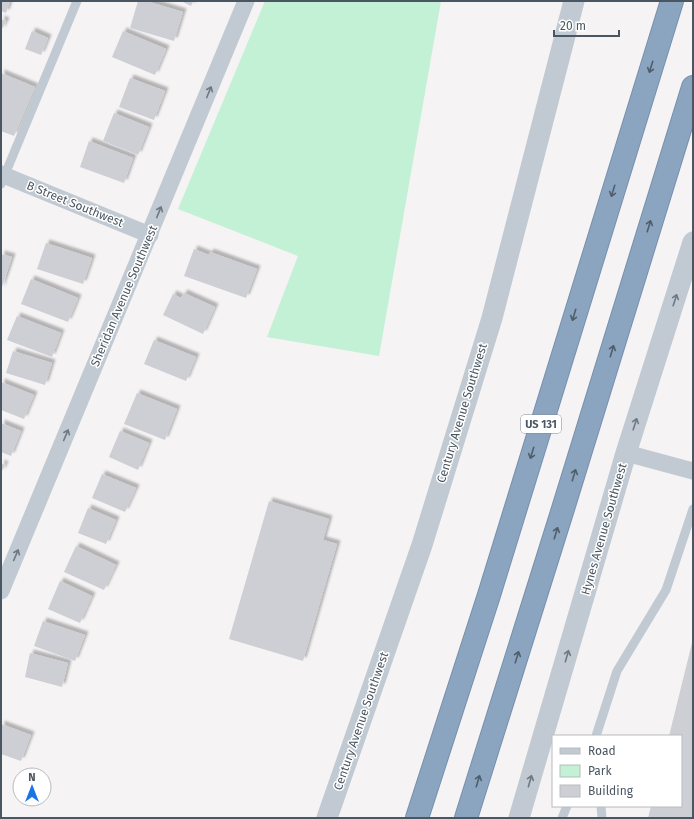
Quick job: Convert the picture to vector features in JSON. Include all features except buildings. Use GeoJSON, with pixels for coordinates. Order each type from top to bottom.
{"type":"FeatureCollection","features":[{"type":"Feature","properties":{"kind":"highway","name":"US 131"},"geometry":{"type":"LineString","coordinates":[[417,818],[489,595],[672,1]]}},
{"type":"Feature","properties":{"kind":"highway"},"geometry":{"type":"LineString","coordinates":[[466,818],[691,96]]}},
{"type":"Feature","properties":{"kind":"street","name":"Sheridan Avenue Southwest"},"geometry":{"type":"LineString","coordinates":[[1,591],[246,1]]}},
{"type":"Feature","properties":{"kind":"street","name":"Century Avenue Southwest"},"geometry":{"type":"LineString","coordinates":[[327,818],[422,546],[492,318],[574,1]]}},
{"type":"Feature","properties":{"kind":"street","name":"B Street Southwest"},"geometry":{"type":"LineString","coordinates":[[2,178],[150,235]]}},
{"type":"Feature","properties":{"kind":"street","name":"Hynes Avenue Southwest"},"geometry":{"type":"LineString","coordinates":[[519,818],[626,453],[693,242]]}},
{"type":"Feature","properties":{"kind":"street"},"geometry":{"type":"LineString","coordinates":[[626,453],[693,471]]}},
{"type":"Feature","properties":{"kind":"lane"},"geometry":{"type":"LineString","coordinates":[[2,178],[77,1]]}},
{"type":"Feature","properties":{"kind":"lane"},"geometry":{"type":"LineString","coordinates":[[596,735],[617,671],[666,590],[693,509]]}},
{"type":"Feature","properties":{"kind":"lane"},"geometry":{"type":"LineString","coordinates":[[562,818],[568,807]]}},
{"type":"Feature","properties":{"kind":"lane"},"geometry":{"type":"LineString","coordinates":[[601,807],[602,818]]}},
{"type":"Feature","properties":{"kind":"green space"},"geometry":{"type":"Polygon","coordinates":[[[265,1],[441,1],[379,356],[267,337],[298,256],[178,209],[265,1]]]}}]}
